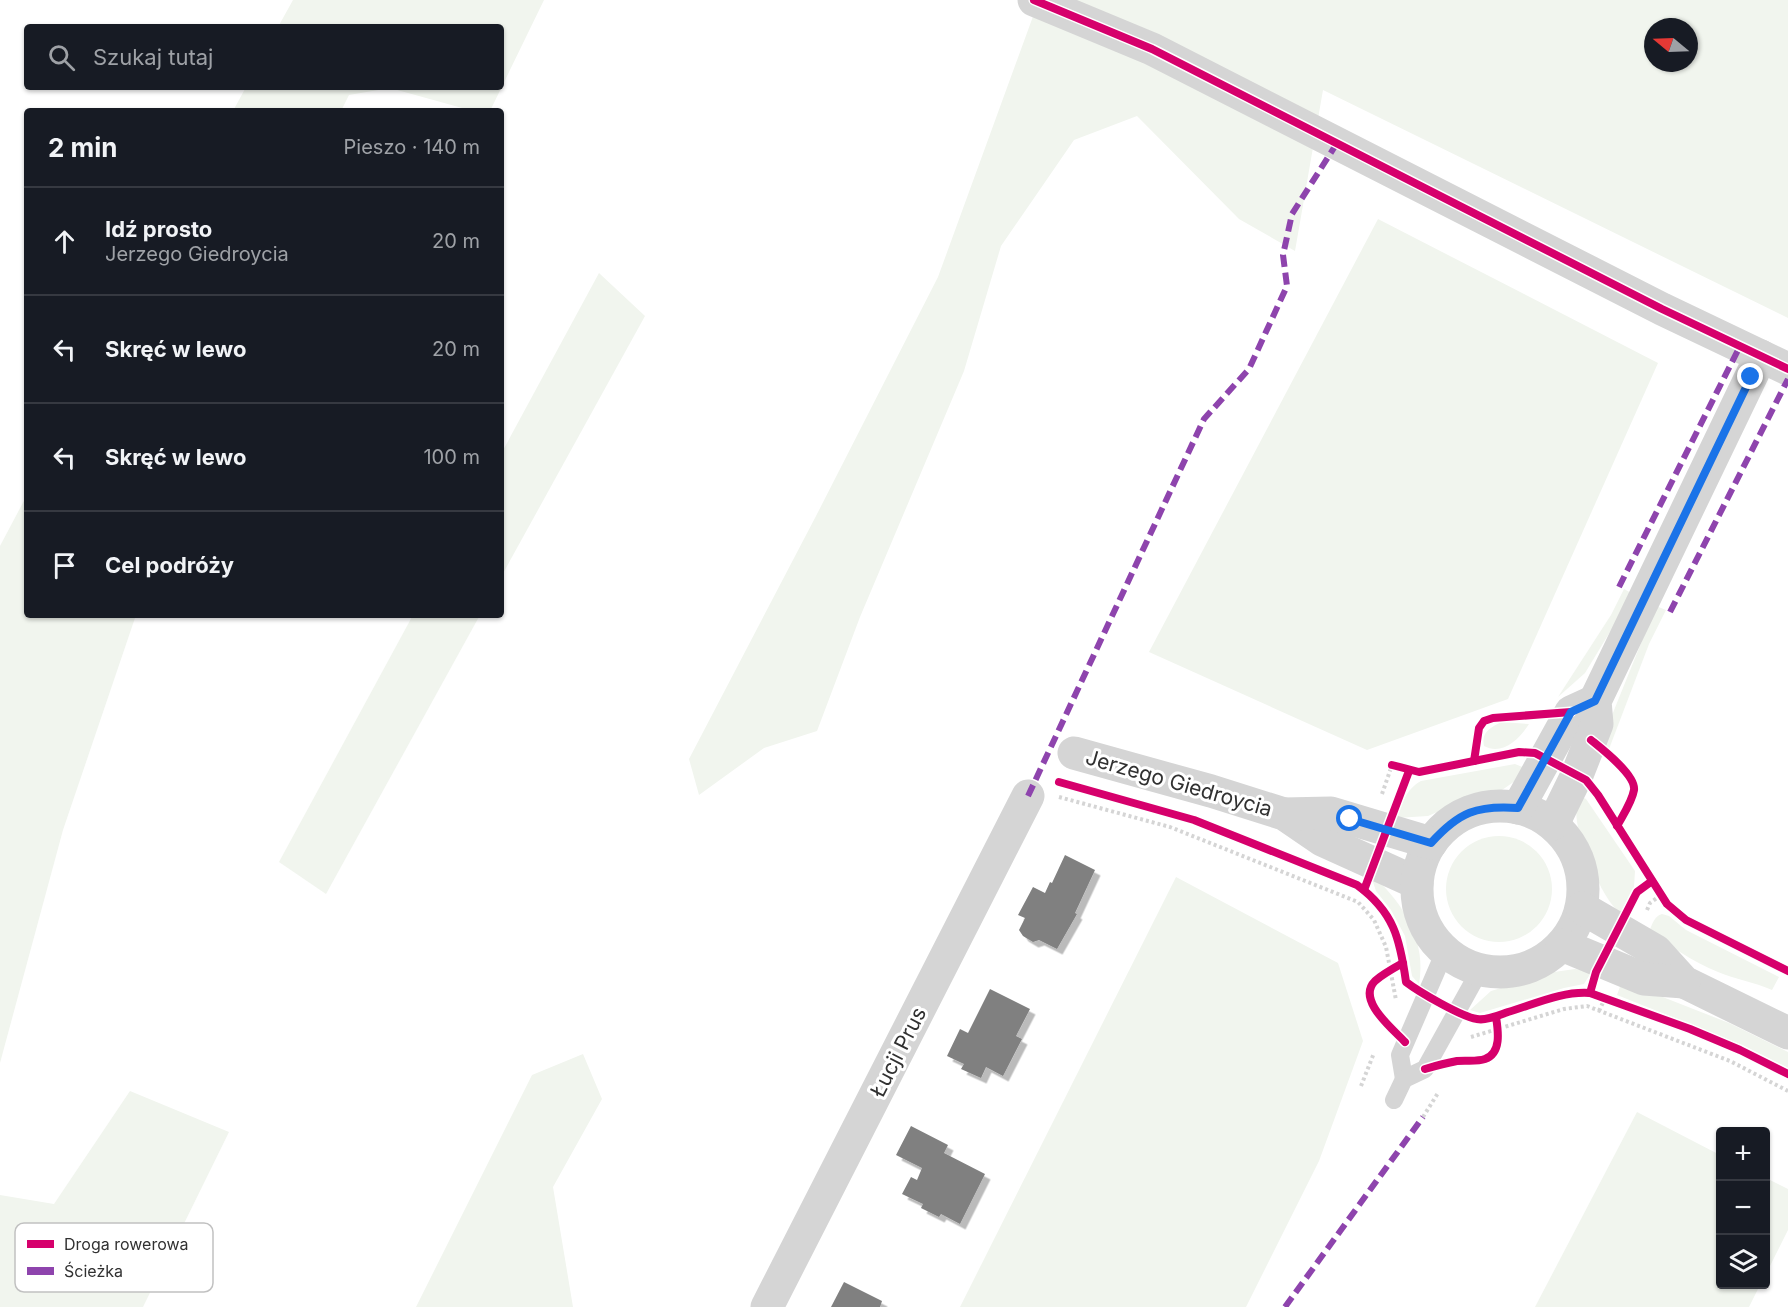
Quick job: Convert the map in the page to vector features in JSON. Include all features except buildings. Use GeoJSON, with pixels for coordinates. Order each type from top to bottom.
{"type":"FeatureCollection","features":[{"type":"Feature","properties":{"kind":"street"},"geometry":{"type":"LineString","coordinates":[[1034,0],[1152,49],[1662,309],[1774,363],[1595,701],[1597,724],[1553,824]]}},
{"type":"Feature","properties":{"kind":"street"},"geometry":{"type":"LineString","coordinates":[[1518,808],[1571,712],[1595,701]]}},
{"type":"Feature","properties":{"kind":"street","name":"Jerzego Giedroycia"},"geometry":{"type":"LineString","coordinates":[[1074,753],[1284,814],[1322,840],[1418,883]]}},
{"type":"Feature","properties":{"kind":"street","name":"Łucji Prus"},"geometry":{"type":"LineString","coordinates":[[767,1307],[1040,796]]}},
{"type":"Feature","properties":{"kind":"street"},"geometry":{"type":"LineString","coordinates":[[1494,806],[1518,808],[1553,824],[1569,841],[1579,862],[1583,885],[1582,908],[1570,934],[1562,945],[1545,960],[1525,969],[1503,972],[1480,970],[1456,960],[1429,932],[1419,908],[1418,883],[1424,855],[1431,843],[1448,824],[1470,812],[1494,806]]}},
{"type":"Feature","properties":{"kind":"street","name":"Jerzego Giedroycia"},"geometry":{"type":"LineString","coordinates":[[1284,814],[1330,813],[1431,843]]}},
{"type":"Feature","properties":{"kind":"street"},"geometry":{"type":"LineString","coordinates":[[1582,908],[1656,951],[1684,982],[1788,1033]]}},
{"type":"Feature","properties":{"kind":"street"},"geometry":{"type":"LineString","coordinates":[[1562,945],[1644,979],[1684,982]]}},
{"type":"Feature","properties":{"kind":"lane"},"geometry":{"type":"LineString","coordinates":[[1394,1100],[1404,1079],[1400,1055],[1445,951]]}},
{"type":"Feature","properties":{"kind":"lane"},"geometry":{"type":"LineString","coordinates":[[1404,1079],[1425,1069],[1480,970]]}},
{"type":"Feature","properties":{"kind":"path"},"geometry":{"type":"LineString","coordinates":[[1381,795],[1392,765]]}},
{"type":"Feature","properties":{"kind":"path"},"geometry":{"type":"LineString","coordinates":[[1040,796],[1170,827],[1358,902],[1374,920],[1386,947],[1393,970],[1396,1000],[1402,1003]]}},
{"type":"Feature","properties":{"kind":"path"},"geometry":{"type":"LineString","coordinates":[[1602,962],[1590,993],[1611,1000]]}},
{"type":"Feature","properties":{"kind":"path"},"geometry":{"type":"LineString","coordinates":[[1382,976],[1393,970]]}},
{"type":"Feature","properties":{"kind":"path"},"geometry":{"type":"LineString","coordinates":[[1464,1035],[1470,1038],[1564,1009],[1587,1006],[1730,1061],[1788,1091]]}},
{"type":"Feature","properties":{"kind":"path"},"geometry":{"type":"LineString","coordinates":[[1458,1011],[1478,1020],[1496,1017],[1497,1039]]}},
{"type":"Feature","properties":{"kind":"shaded area"},"geometry":{"type":"Polygon","coordinates":[[[293,0],[544,0],[504,82],[504,24],[280,24],[293,0]]]}},
{"type":"Feature","properties":{"kind":"shaded area"},"geometry":{"type":"Polygon","coordinates":[[[1039,0],[1788,0],[1788,318],[1323,90],[1295,251],[1239,219],[1137,116],[1074,140],[1001,246],[964,371],[860,617],[817,731],[764,748],[699,795],[689,759],[938,277],[1039,0]]]}},
{"type":"Feature","properties":{"kind":"shaded area"},"geometry":{"type":"Polygon","coordinates":[[[244,90],[378,90],[349,95],[342,108],[235,108],[244,90]]]}},
{"type":"Feature","properties":{"kind":"shaded area"},"geometry":{"type":"Polygon","coordinates":[[[397,90],[500,90],[491,108],[462,108],[397,90]]]}},
{"type":"Feature","properties":{"kind":"shaded area"},"geometry":{"type":"Polygon","coordinates":[[[1378,219],[1658,363],[1508,699],[1367,750],[1149,652],[1378,219]]]}},
{"type":"Feature","properties":{"kind":"shaded area"},"geometry":{"type":"Polygon","coordinates":[[[599,273],[645,316],[504,572],[504,448],[599,273]]]}},
{"type":"Feature","properties":{"kind":"shaded area"},"geometry":{"type":"Polygon","coordinates":[[[24,501],[24,618],[135,618],[63,830],[0,1063],[0,546],[24,501]]]}},
{"type":"Feature","properties":{"kind":"shaded area"},"geometry":{"type":"Polygon","coordinates":[[[1624,589],[1633,594],[1585,673],[1558,697],[1611,615],[1624,589]]]}},
{"type":"Feature","properties":{"kind":"shaded area"},"geometry":{"type":"Polygon","coordinates":[[[1656,606],[1666,610],[1649,644],[1609,749],[1604,735],[1656,606]]]}},
{"type":"Feature","properties":{"kind":"shaded area"},"geometry":{"type":"Polygon","coordinates":[[[411,618],[478,618],[326,894],[279,862],[411,618]]]}},
{"type":"Feature","properties":{"kind":"shaded area"},"geometry":{"type":"Polygon","coordinates":[[[1501,722],[1529,724],[1516,740],[1504,747],[1498,749],[1484,746],[1485,734],[1501,722]]]}},
{"type":"Feature","properties":{"kind":"shaded area"},"geometry":{"type":"Polygon","coordinates":[[[1515,764],[1527,769],[1502,790],[1488,795],[1474,796],[1428,816],[1396,818],[1408,793],[1421,781],[1515,764]]]}},
{"type":"Feature","properties":{"kind":"shaded area"},"geometry":{"type":"Polygon","coordinates":[[[1578,795],[1586,799],[1635,871],[1634,887],[1620,914],[1595,874],[1580,834],[1576,813],[1578,795]]]}},
{"type":"Feature","properties":{"kind":"shaded area"},"geometry":{"type":"Polygon","coordinates":[[[1499,836],[1519,840],[1536,852],[1548,869],[1552,889],[1548,909],[1536,926],[1519,938],[1499,942],[1479,938],[1462,926],[1450,909],[1446,889],[1450,869],[1462,852],[1479,840],[1499,836]]]}},
{"type":"Feature","properties":{"kind":"shaded area"},"geometry":{"type":"Polygon","coordinates":[[[1176,877],[1338,963],[1363,1041],[1319,1161],[1246,1307],[960,1307],[1176,877]]]}},
{"type":"Feature","properties":{"kind":"shaded area"},"geometry":{"type":"Polygon","coordinates":[[[1375,878],[1386,888],[1411,925],[1420,954],[1419,984],[1412,976],[1405,936],[1391,910],[1376,891],[1373,882],[1375,878]]]}},
{"type":"Feature","properties":{"kind":"shaded area"},"geometry":{"type":"Polygon","coordinates":[[[1662,914],[1669,916],[1686,930],[1779,977],[1772,990],[1709,968],[1682,954],[1649,932],[1655,919],[1662,914]]]}},
{"type":"Feature","properties":{"kind":"shaded area"},"geometry":{"type":"Polygon","coordinates":[[[1575,969],[1592,971],[1584,984],[1480,1013],[1470,1010],[1491,991],[1554,972],[1575,969]]]}},
{"type":"Feature","properties":{"kind":"shaded area"},"geometry":{"type":"Polygon","coordinates":[[[1622,981],[1729,1023],[1788,1052],[1788,1068],[1740,1044],[1617,995],[1622,981]]]}},
{"type":"Feature","properties":{"kind":"shaded area"},"geometry":{"type":"Polygon","coordinates":[[[583,1054],[602,1099],[553,1187],[573,1307],[416,1307],[532,1075],[583,1054]]]}},
{"type":"Feature","properties":{"kind":"shaded area"},"geometry":{"type":"Polygon","coordinates":[[[130,1091],[229,1132],[184,1223],[15,1223],[15,1292],[150,1292],[143,1307],[0,1307],[0,1195],[54,1204],[130,1091]]]}},
{"type":"Feature","properties":{"kind":"shaded area"},"geometry":{"type":"Polygon","coordinates":[[[1637,1112],[1716,1153],[1716,1289],[1758,1289],[1749,1307],[1535,1307],[1637,1112]]]}},
{"type":"Feature","properties":{"kind":"shaded area"},"geometry":{"type":"Polygon","coordinates":[[[1770,1180],[1788,1189],[1788,1230],[1770,1266],[1770,1180]]]}},
{"type":"Feature","properties":{"kind":"marked path"},"geometry":{"type":"LineString","coordinates":[[1028,796],[1204,419],[1249,369],[1287,286],[1283,255],[1292,214],[1337,143]]}},
{"type":"Feature","properties":{"kind":"marked path"},"geometry":{"type":"LineString","coordinates":[[1619,587],[1740,346]]}},
{"type":"Feature","properties":{"kind":"marked path"},"geometry":{"type":"LineString","coordinates":[[1670,612],[1788,379]]}},
{"type":"Feature","properties":{"kind":"marked path"},"geometry":{"type":"LineString","coordinates":[[1285,1307],[1423,1117]]}},
{"type":"Feature","properties":{"kind":"cycle path"},"geometry":{"type":"LineString","coordinates":[[1034,0],[1152,49],[1662,309],[1788,369]]}},
{"type":"Feature","properties":{"kind":"cycle path"},"geometry":{"type":"LineString","coordinates":[[1474,761],[1479,728],[1484,721],[1493,718],[1571,712]]}},
{"type":"Feature","properties":{"kind":"cycle path"},"geometry":{"type":"LineString","coordinates":[[1591,740],[1624,770],[1633,784],[1631,799],[1617,826]]}},
{"type":"Feature","properties":{"kind":"cycle path"},"geometry":{"type":"LineString","coordinates":[[1392,765],[1419,772],[1519,752],[1535,753],[1586,780],[1598,795],[1667,904],[1686,920],[1788,971]]}},
{"type":"Feature","properties":{"kind":"cycle path"},"geometry":{"type":"LineString","coordinates":[[1364,890],[1409,771]]}},
{"type":"Feature","properties":{"kind":"cycle path"},"geometry":{"type":"LineString","coordinates":[[1059,782],[1194,820],[1357,885],[1387,916],[1398,940],[1406,982],[1461,1014],[1484,1019],[1559,996],[1590,993],[1690,1029],[1788,1074]]}},
{"type":"Feature","properties":{"kind":"cycle path"},"geometry":{"type":"LineString","coordinates":[[1590,993],[1596,972],[1637,892],[1652,881]]}},
{"type":"Feature","properties":{"kind":"cycle path"},"geometry":{"type":"LineString","coordinates":[[1403,963],[1375,981],[1370,989],[1370,997],[1378,1014],[1405,1042]]}},
{"type":"Feature","properties":{"kind":"cycle path"},"geometry":{"type":"LineString","coordinates":[[1425,1069],[1457,1061],[1482,1060],[1490,1056],[1498,1041],[1496,1017]]}},
{"type":"Feature","properties":{"kind":"route"},"geometry":{"type":"LineString","coordinates":[[1350,819],[1431,843],[1448,824],[1470,812],[1494,806],[1518,808],[1571,712],[1595,701],[1751,377]]}}]}
